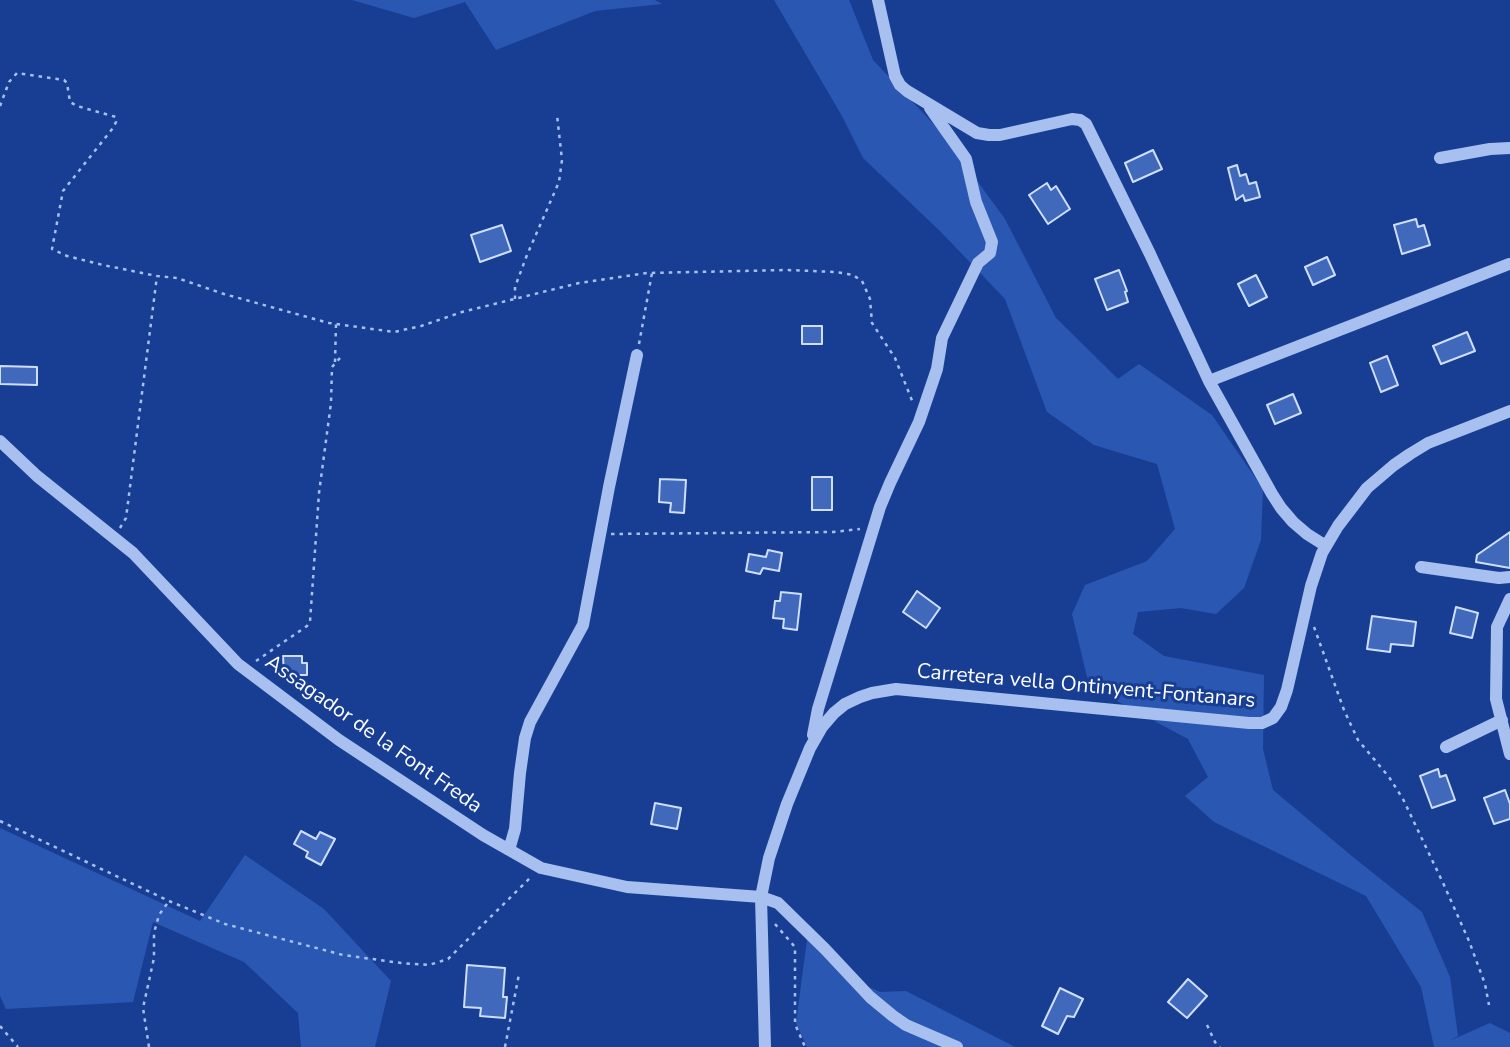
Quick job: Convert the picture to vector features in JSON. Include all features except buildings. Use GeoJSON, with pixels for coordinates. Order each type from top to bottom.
{"type":"FeatureCollection","features":[{"type":"Feature","properties":{"kind":"street"},"geometry":{"type":"LineString","coordinates":[[878,0],[895,76],[907,92],[977,133],[1000,135],[1072,119],[1086,124],[1209,381],[1281,508],[1307,534],[1326,546]]}},
{"type":"Feature","properties":{"kind":"street"},"geometry":{"type":"LineString","coordinates":[[810,748],[818,709],[874,528],[890,483],[919,422],[937,369],[942,338],[978,263],[990,253],[992,242],[976,202],[966,159],[925,102]]}},
{"type":"Feature","properties":{"kind":"street"},"geometry":{"type":"LineString","coordinates":[[1440,158],[1510,148]]}},
{"type":"Feature","properties":{"kind":"street"},"geometry":{"type":"LineString","coordinates":[[1209,381],[1509,264]]}},
{"type":"Feature","properties":{"kind":"street"},"geometry":{"type":"LineString","coordinates":[[509,850],[515,829],[520,773],[530,722],[583,625],[637,355]]}},
{"type":"Feature","properties":{"kind":"street","name":"Carretera vella Ontinyent-Fontanars"},"geometry":{"type":"LineString","coordinates":[[765,1047],[761,897],[769,858],[786,804],[810,748],[834,713],[859,697],[896,690],[1262,723],[1273,718],[1287,691],[1306,608],[1326,546],[1367,488],[1394,465],[1428,443],[1510,411]]}},
{"type":"Feature","properties":{"kind":"street","name":"Assagador de la Font Freda"},"geometry":{"type":"LineString","coordinates":[[0,441],[37,476],[132,553],[238,664],[340,740],[483,835],[541,868],[627,887],[761,897]]}},
{"type":"Feature","properties":{"kind":"street"},"geometry":{"type":"LineString","coordinates":[[1421,567],[1499,578],[1510,577]]}},
{"type":"Feature","properties":{"kind":"street"},"geometry":{"type":"LineString","coordinates":[[1510,599],[1497,627],[1496,699],[1510,754]]}},
{"type":"Feature","properties":{"kind":"street"},"geometry":{"type":"LineString","coordinates":[[1446,747],[1502,720]]}},
{"type":"Feature","properties":{"kind":"street"},"geometry":{"type":"LineString","coordinates":[[761,897],[778,903],[870,997],[893,1016],[906,1025],[957,1047]]}},
{"type":"Feature","properties":{"kind":"path"},"geometry":{"type":"LineString","coordinates":[[0,106],[9,82],[17,73],[64,80],[67,83],[70,102],[116,117],[113,128],[63,191],[51,249],[67,256],[177,278],[224,294],[336,324],[394,332],[579,283],[652,272],[788,270],[853,275],[862,281],[870,299],[872,323],[895,358],[919,422]]}},
{"type":"Feature","properties":{"kind":"path"},"geometry":{"type":"LineString","coordinates":[[515,299],[515,287],[527,255],[559,182],[562,160],[557,115]]}},
{"type":"Feature","properties":{"kind":"path"},"geometry":{"type":"LineString","coordinates":[[637,355],[652,272]]}},
{"type":"Feature","properties":{"kind":"path"},"geometry":{"type":"LineString","coordinates":[[113,538],[126,518],[157,276]]}},
{"type":"Feature","properties":{"kind":"path"},"geometry":{"type":"LineString","coordinates":[[335,364],[336,324]]}},
{"type":"Feature","properties":{"kind":"path"},"geometry":{"type":"LineString","coordinates":[[244,668],[310,622],[318,493],[331,403],[332,367],[340,358]]}},
{"type":"Feature","properties":{"kind":"path"},"geometry":{"type":"LineString","coordinates":[[600,534],[833,532],[874,528]]}},
{"type":"Feature","properties":{"kind":"path"},"geometry":{"type":"LineString","coordinates":[[1306,608],[1344,710],[1358,740],[1389,777],[1403,799],[1469,941],[1485,984],[1489,1004]]}},
{"type":"Feature","properties":{"kind":"path"},"geometry":{"type":"LineString","coordinates":[[0,821],[169,901],[225,924],[343,956],[429,965],[448,959],[541,868]]}},
{"type":"Feature","properties":{"kind":"path"},"geometry":{"type":"LineString","coordinates":[[149,1047],[143,1008],[153,958],[154,933],[159,915],[169,901]]}},
{"type":"Feature","properties":{"kind":"path"},"geometry":{"type":"LineString","coordinates":[[762,913],[780,928],[795,947],[795,1024],[805,1047]]}},
{"type":"Feature","properties":{"kind":"path"},"geometry":{"type":"LineString","coordinates":[[505,1047],[519,974]]}},
{"type":"Feature","properties":{"kind":"path"},"geometry":{"type":"LineString","coordinates":[[1207,1025],[1220,1047]]}},
{"type":"Feature","properties":{"kind":"path"},"geometry":{"type":"LineString","coordinates":[[0,1026],[19,1047]]}},
{"type":"Feature","properties":{"kind":"shaded area"},"geometry":{"type":"Polygon","coordinates":[[[352,0],[655,0],[662,4],[595,11],[496,50],[465,2],[414,18],[352,0]]]}},
{"type":"Feature","properties":{"kind":"shaded area"},"geometry":{"type":"Polygon","coordinates":[[[774,0],[849,0],[873,60],[942,133],[1005,219],[1056,318],[1118,379],[1139,364],[1212,415],[1263,489],[1261,540],[1244,588],[1216,614],[1181,608],[1138,612],[1133,634],[1164,656],[1264,675],[1263,749],[1273,790],[1422,912],[1450,977],[1458,1036],[1449,1041],[1490,1023],[1510,1033],[1510,1047],[1434,1047],[1421,987],[1366,896],[1214,822],[1185,796],[1208,777],[1188,739],[1115,700],[1087,677],[1072,614],[1085,585],[1147,561],[1175,529],[1157,464],[1094,445],[1047,412],[1005,299],[940,231],[863,158],[842,116],[774,0]]]}},
{"type":"Feature","properties":{"kind":"shaded area"},"geometry":{"type":"Polygon","coordinates":[[[0,828],[200,921],[245,855],[324,909],[391,981],[375,1047],[301,1047],[298,1013],[244,962],[153,922],[133,1002],[6,1009],[0,996],[0,828]]]}},
{"type":"Feature","properties":{"kind":"shaded area"},"geometry":{"type":"Polygon","coordinates":[[[808,932],[843,976],[880,992],[906,991],[1015,1047],[807,1047],[796,1023],[808,932]]]}}]}
